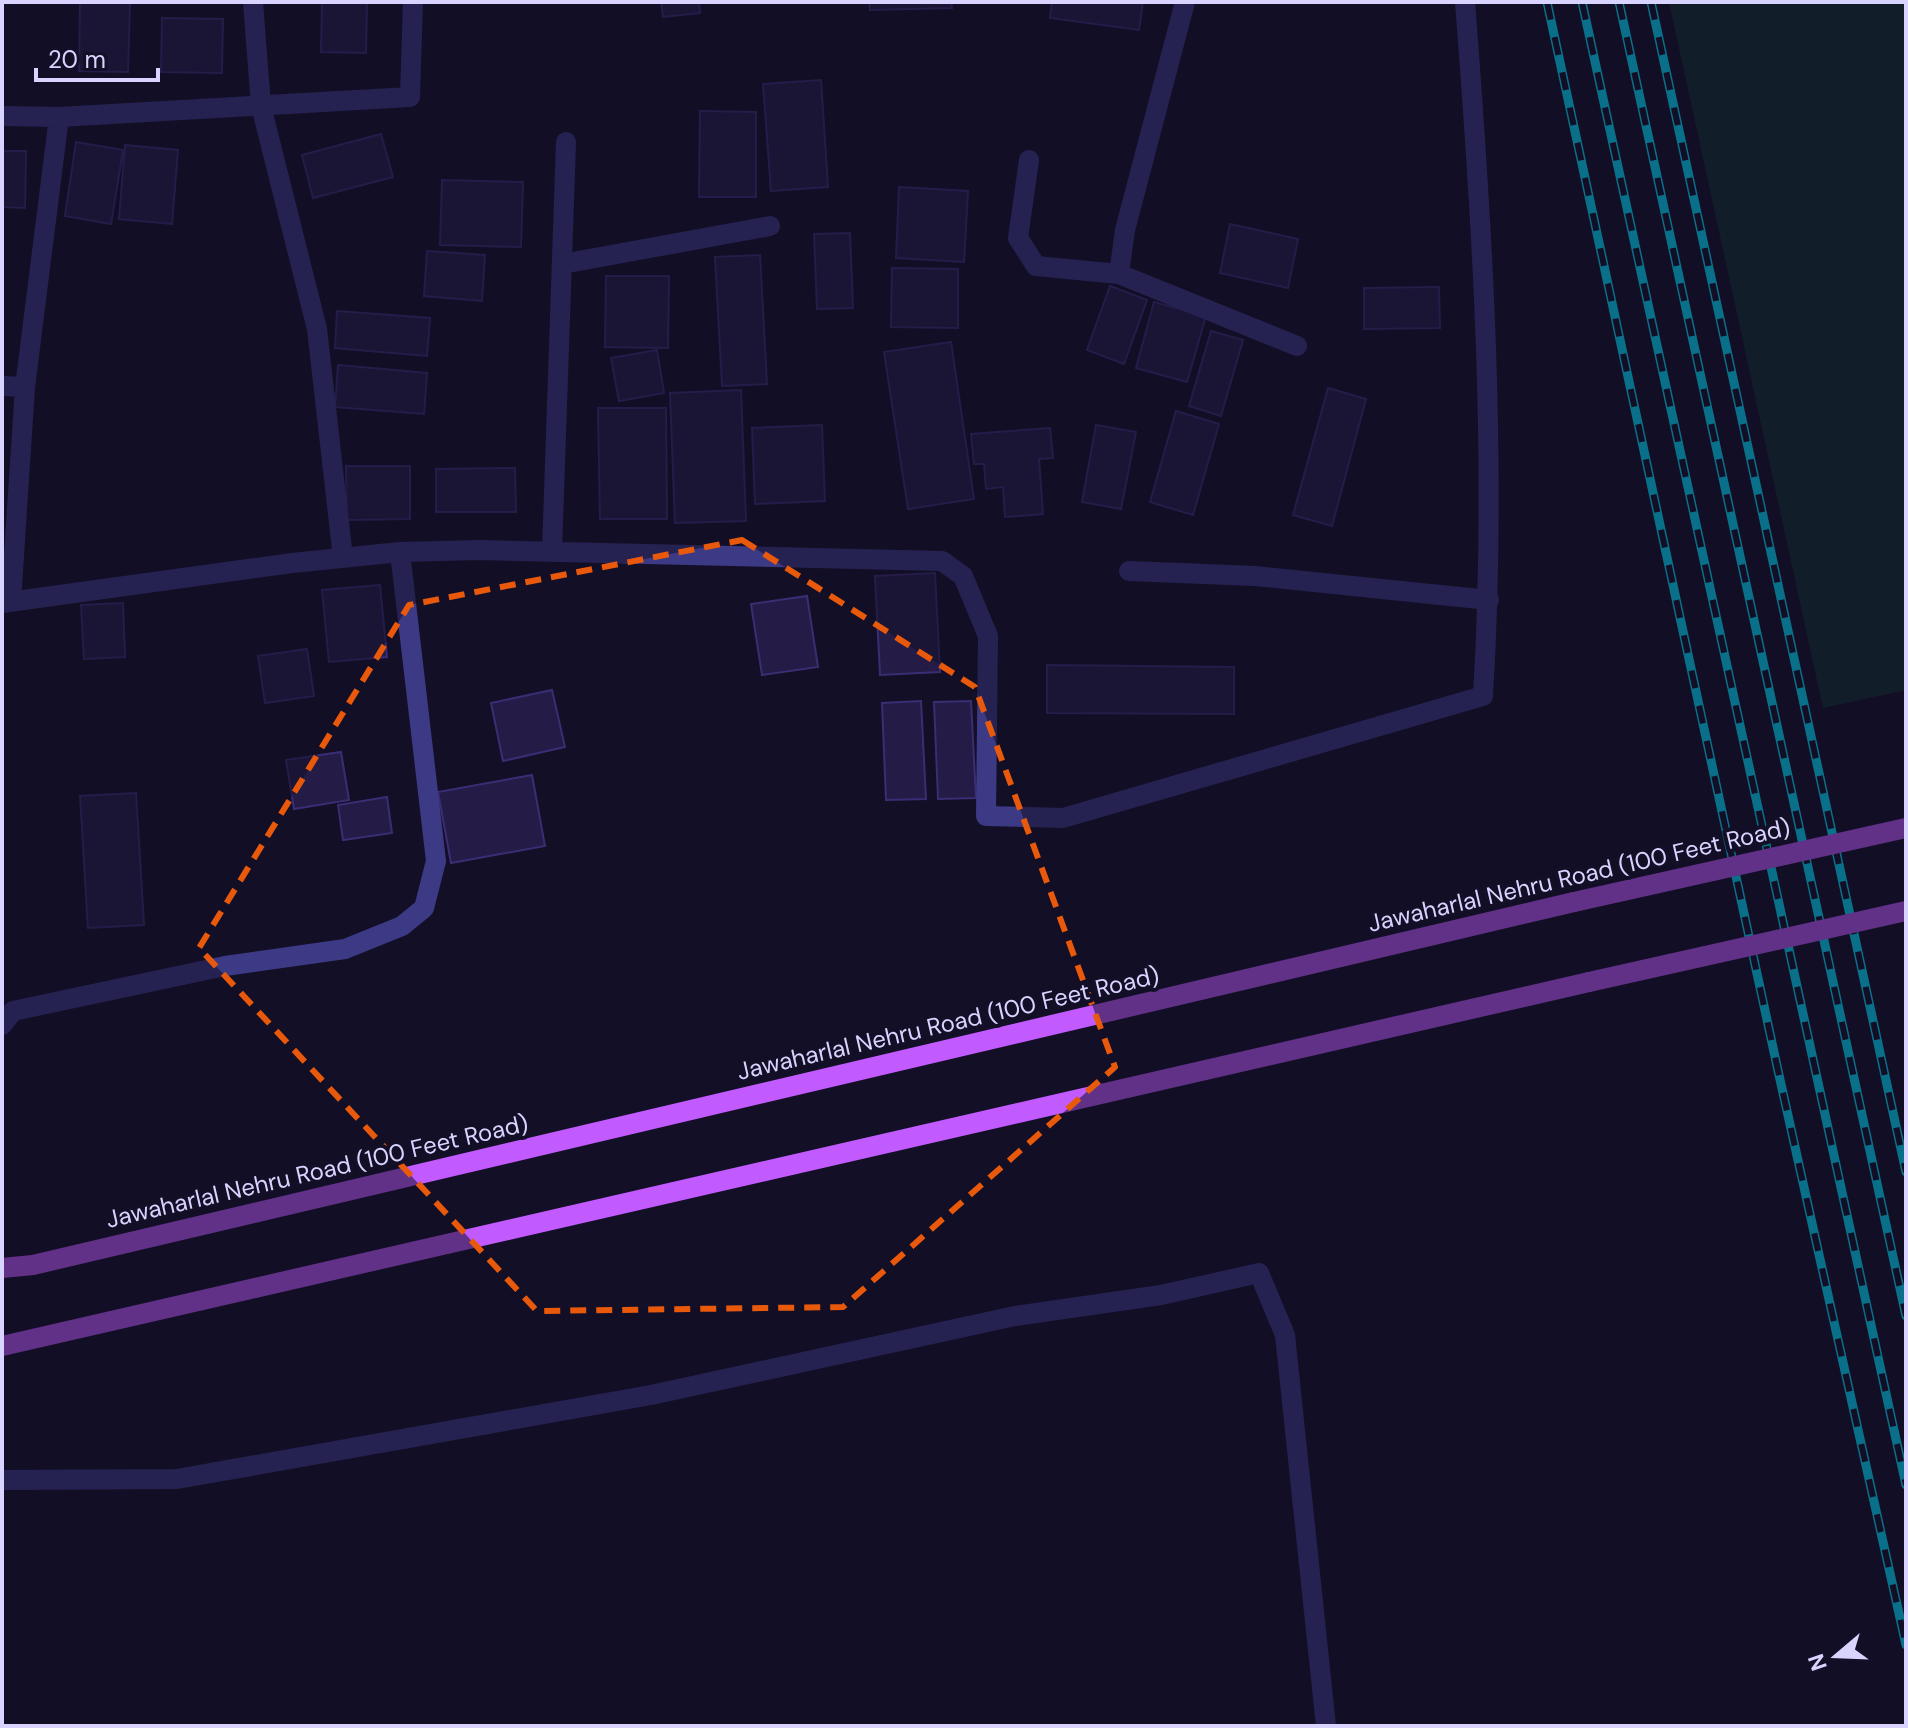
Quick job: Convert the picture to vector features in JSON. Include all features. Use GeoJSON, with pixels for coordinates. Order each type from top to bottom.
{"type":"FeatureCollection","features":[{"type":"Feature","properties":{"kind":"main road","name":"Jawaharlal Nehru Road (100 Feet Road)"},"geometry":{"type":"LineString","coordinates":[[2,1268],[64,1258],[1574,902],[1906,828]]}},
{"type":"Feature","properties":{"kind":"main road"},"geometry":{"type":"LineString","coordinates":[[2,1346],[1906,911]]}},
{"type":"Feature","properties":{"kind":"street"},"geometry":{"type":"LineString","coordinates":[[253,2],[261,106],[317,329],[343,558]]}},
{"type":"Feature","properties":{"kind":"street"},"geometry":{"type":"LineString","coordinates":[[2,116],[59,117],[410,97],[413,2]]}},
{"type":"Feature","properties":{"kind":"street"},"geometry":{"type":"LineString","coordinates":[[1119,274],[1125,230],[1185,2]]}},
{"type":"Feature","properties":{"kind":"street"},"geometry":{"type":"LineString","coordinates":[[59,117],[25,387],[6,602],[400,552],[552,551],[942,561],[963,576],[988,636],[986,816],[1063,818],[1483,696],[1489,600],[1489,512],[1481,200],[1465,2]]}},
{"type":"Feature","properties":{"kind":"street"},"geometry":{"type":"LineString","coordinates":[[552,551],[566,142]]}},
{"type":"Feature","properties":{"kind":"street"},"geometry":{"type":"LineString","coordinates":[[1029,160],[1018,238],[1036,266],[1119,274],[1297,346]]}},
{"type":"Feature","properties":{"kind":"street"},"geometry":{"type":"LineString","coordinates":[[562,264],[770,226]]}},
{"type":"Feature","properties":{"kind":"street"},"geometry":{"type":"LineString","coordinates":[[2,386],[25,387]]}},
{"type":"Feature","properties":{"kind":"street"},"geometry":{"type":"LineString","coordinates":[[2,1025],[13,1011],[225,966],[345,949],[402,926],[424,908],[436,861],[400,552]]}},
{"type":"Feature","properties":{"kind":"street"},"geometry":{"type":"LineString","coordinates":[[1129,571],[1255,576],[1489,600]]}},
{"type":"Feature","properties":{"kind":"street"},"geometry":{"type":"LineString","coordinates":[[2,1480],[177,1479],[651,1395],[1015,1316],[1161,1295],[1259,1273],[1285,1335],[1326,1726]]}},
{"type":"Feature","properties":{"kind":"highlighted area"},"geometry":{"type":"Polygon","coordinates":[[[742,540],[975,687],[1115,1067],[843,1307],[537,1311],[199,948],[409,605],[742,540]]]}},
{"type":"Feature","properties":{"kind":"green space"},"geometry":{"type":"Polygon","coordinates":[[[1669,2],[1906,2],[1906,690],[1823,708],[1669,2]]]}},
{"type":"Feature","properties":{"kind":"building"},"geometry":{"type":"Polygon","coordinates":[[[80,2],[130,2],[128,72],[79,71],[80,2]]]}},
{"type":"Feature","properties":{"kind":"building"},"geometry":{"type":"Polygon","coordinates":[[[322,2],[367,2],[366,53],[321,52],[322,2]]]}},
{"type":"Feature","properties":{"kind":"building"},"geometry":{"type":"Polygon","coordinates":[[[661,2],[699,2],[700,13],[663,17],[661,2]]]}},
{"type":"Feature","properties":{"kind":"building"},"geometry":{"type":"Polygon","coordinates":[[[869,2],[951,2],[952,8],[870,10],[869,2]]]}},
{"type":"Feature","properties":{"kind":"building"},"geometry":{"type":"Polygon","coordinates":[[[1052,2],[1143,2],[1139,30],[1050,18],[1052,2]]]}},
{"type":"Feature","properties":{"kind":"building"},"geometry":{"type":"Polygon","coordinates":[[[162,18],[223,19],[222,73],[161,72],[162,18]]]}},
{"type":"Feature","properties":{"kind":"building"},"geometry":{"type":"Polygon","coordinates":[[[821,80],[828,187],[771,191],[763,84],[821,80]]]}},
{"type":"Feature","properties":{"kind":"building"},"geometry":{"type":"Polygon","coordinates":[[[700,111],[756,112],[756,197],[699,197],[700,111]]]}},
{"type":"Feature","properties":{"kind":"building"},"geometry":{"type":"Polygon","coordinates":[[[381,134],[393,177],[313,198],[302,155],[381,134]]]}},
{"type":"Feature","properties":{"kind":"building"},"geometry":{"type":"Polygon","coordinates":[[[76,142],[123,150],[111,224],[65,216],[76,142]]]}},
{"type":"Feature","properties":{"kind":"building"},"geometry":{"type":"Polygon","coordinates":[[[125,145],[178,150],[172,224],[119,219],[125,145]]]}},
{"type":"Feature","properties":{"kind":"building"},"geometry":{"type":"Polygon","coordinates":[[[2,151],[26,151],[25,208],[2,207],[2,151]]]}},
{"type":"Feature","properties":{"kind":"building"},"geometry":{"type":"Polygon","coordinates":[[[442,180],[523,182],[521,247],[440,245],[442,180]]]}},
{"type":"Feature","properties":{"kind":"building"},"geometry":{"type":"Polygon","coordinates":[[[899,187],[968,191],[964,262],[896,258],[899,187]]]}},
{"type":"Feature","properties":{"kind":"building"},"geometry":{"type":"Polygon","coordinates":[[[1230,224],[1298,239],[1288,288],[1220,273],[1230,224]]]}},
{"type":"Feature","properties":{"kind":"building"},"geometry":{"type":"Polygon","coordinates":[[[850,233],[853,308],[817,309],[814,234],[850,233]]]}},
{"type":"Feature","properties":{"kind":"building"},"geometry":{"type":"Polygon","coordinates":[[[427,251],[485,255],[482,301],[424,296],[427,251]]]}},
{"type":"Feature","properties":{"kind":"building"},"geometry":{"type":"Polygon","coordinates":[[[760,255],[767,384],[722,386],[715,257],[760,255]]]}},
{"type":"Feature","properties":{"kind":"building"},"geometry":{"type":"Polygon","coordinates":[[[892,268],[958,269],[958,328],[891,327],[892,268]]]}},
{"type":"Feature","properties":{"kind":"building"},"geometry":{"type":"Polygon","coordinates":[[[606,276],[669,276],[668,348],[605,347],[606,276]]]}},
{"type":"Feature","properties":{"kind":"building"},"geometry":{"type":"Polygon","coordinates":[[[1110,286],[1147,300],[1124,364],[1087,350],[1110,286]]]}},
{"type":"Feature","properties":{"kind":"building"},"geometry":{"type":"Polygon","coordinates":[[[1439,287],[1440,328],[1364,329],[1364,288],[1439,287]]]}},
{"type":"Feature","properties":{"kind":"building"},"geometry":{"type":"Polygon","coordinates":[[[1154,302],[1206,316],[1187,382],[1136,368],[1154,302]]]}},
{"type":"Feature","properties":{"kind":"building"},"geometry":{"type":"Polygon","coordinates":[[[337,311],[430,318],[427,356],[335,348],[337,311]]]}},
{"type":"Feature","properties":{"kind":"building"},"geometry":{"type":"Polygon","coordinates":[[[1211,331],[1243,340],[1221,416],[1189,406],[1211,331]]]}},
{"type":"Feature","properties":{"kind":"building"},"geometry":{"type":"Polygon","coordinates":[[[951,342],[974,499],[908,509],[884,352],[951,342]]]}},
{"type":"Feature","properties":{"kind":"building"},"geometry":{"type":"Polygon","coordinates":[[[657,350],[664,393],[619,401],[611,358],[657,350]]]}},
{"type":"Feature","properties":{"kind":"building"},"geometry":{"type":"Polygon","coordinates":[[[338,365],[427,373],[424,414],[335,407],[338,365]]]}},
{"type":"Feature","properties":{"kind":"building"},"geometry":{"type":"Polygon","coordinates":[[[1328,388],[1366,399],[1332,526],[1293,515],[1328,388]]]}},
{"type":"Feature","properties":{"kind":"building"},"geometry":{"type":"Polygon","coordinates":[[[741,390],[746,521],[675,523],[670,393],[741,390]]]}},
{"type":"Feature","properties":{"kind":"building"},"geometry":{"type":"Polygon","coordinates":[[[598,408],[666,408],[667,519],[600,519],[598,408]]]}},
{"type":"Feature","properties":{"kind":"building"},"geometry":{"type":"Polygon","coordinates":[[[1176,411],[1219,424],[1193,515],[1150,502],[1176,411]]]}},
{"type":"Feature","properties":{"kind":"building"},"geometry":{"type":"Polygon","coordinates":[[[822,425],[825,501],[755,504],[752,428],[822,425]]]}},
{"type":"Feature","properties":{"kind":"building"},"geometry":{"type":"Polygon","coordinates":[[[1096,425],[1136,432],[1121,509],[1082,502],[1096,425]]]}},
{"type":"Feature","properties":{"kind":"building"},"geometry":{"type":"Polygon","coordinates":[[[1050,428],[1053,458],[1039,459],[1043,514],[1005,517],[1003,487],[986,489],[984,464],[974,464],[971,434],[1050,428]]]}},
{"type":"Feature","properties":{"kind":"building"},"geometry":{"type":"Polygon","coordinates":[[[346,466],[410,466],[410,519],[347,520],[346,466]]]}},
{"type":"Feature","properties":{"kind":"building"},"geometry":{"type":"Polygon","coordinates":[[[515,468],[516,512],[436,512],[436,469],[515,468]]]}},
{"type":"Feature","properties":{"kind":"building"},"geometry":{"type":"Polygon","coordinates":[[[935,573],[940,672],[880,675],[875,576],[935,573]]]}},
{"type":"Feature","properties":{"kind":"building"},"geometry":{"type":"Polygon","coordinates":[[[380,585],[387,657],[329,662],[322,590],[380,585]]]}},
{"type":"Feature","properties":{"kind":"building"},"geometry":{"type":"Polygon","coordinates":[[[807,596],[818,667],[762,675],[751,604],[807,596]]]}},
{"type":"Feature","properties":{"kind":"building"},"geometry":{"type":"Polygon","coordinates":[[[123,603],[125,657],[84,659],[81,605],[123,603]]]}},
{"type":"Feature","properties":{"kind":"building"},"geometry":{"type":"Polygon","coordinates":[[[307,649],[314,696],[265,703],[258,656],[307,649]]]}},
{"type":"Feature","properties":{"kind":"building"},"geometry":{"type":"Polygon","coordinates":[[[1047,665],[1234,667],[1234,714],[1047,713],[1047,665]]]}},
{"type":"Feature","properties":{"kind":"building"},"geometry":{"type":"Polygon","coordinates":[[[552,690],[565,747],[503,761],[491,703],[552,690]]]}},
{"type":"Feature","properties":{"kind":"building"},"geometry":{"type":"Polygon","coordinates":[[[921,701],[926,799],[886,800],[882,703],[921,701]]]}},
{"type":"Feature","properties":{"kind":"building"},"geometry":{"type":"Polygon","coordinates":[[[971,701],[976,798],[938,799],[934,702],[971,701]]]}},
{"type":"Feature","properties":{"kind":"building"},"geometry":{"type":"Polygon","coordinates":[[[341,752],[349,800],[294,809],[286,760],[341,752]]]}},
{"type":"Feature","properties":{"kind":"building"},"geometry":{"type":"Polygon","coordinates":[[[532,775],[545,846],[451,863],[438,792],[532,775]]]}},
{"type":"Feature","properties":{"kind":"building"},"geometry":{"type":"Polygon","coordinates":[[[136,793],[144,925],[88,928],[80,796],[136,793]]]}},
{"type":"Feature","properties":{"kind":"building"},"geometry":{"type":"Polygon","coordinates":[[[387,797],[392,833],[343,840],[338,805],[387,797]]]}},
{"type":"Feature","properties":{"kind":"railway"},"geometry":{"type":"LineString","coordinates":[[1547,2],[1777,1066],[1906,1645]]}},
{"type":"Feature","properties":{"kind":"railway"},"geometry":{"type":"LineString","coordinates":[[1582,2],[1906,1485]]}},
{"type":"Feature","properties":{"kind":"railway"},"geometry":{"type":"LineString","coordinates":[[1619,2],[1906,1316]]}},
{"type":"Feature","properties":{"kind":"railway"},"geometry":{"type":"LineString","coordinates":[[1651,2],[1906,1172]]}}]}
